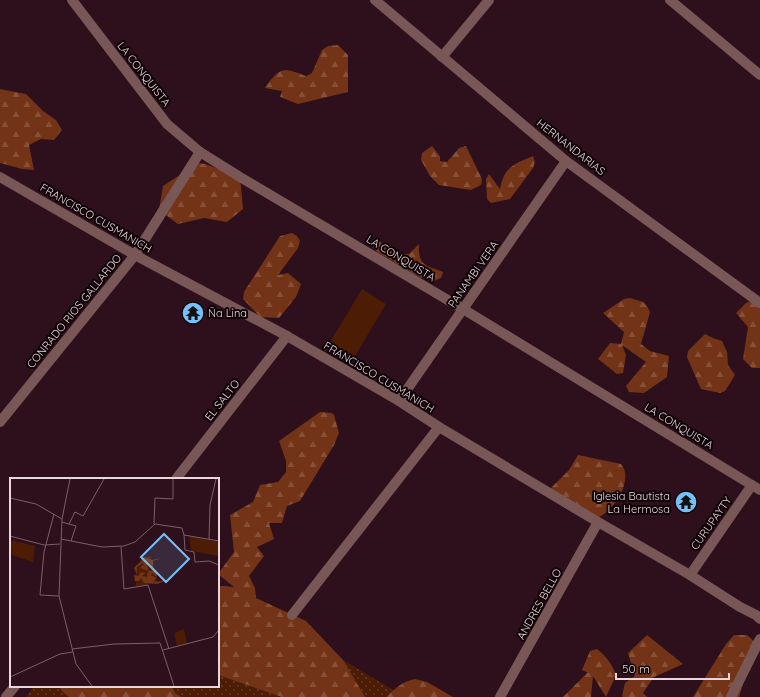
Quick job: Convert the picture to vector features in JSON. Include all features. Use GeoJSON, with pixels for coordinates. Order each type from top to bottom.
{"type":"FeatureCollection","features":[{"type":"Feature","properties":{"kind":"street","name":"LA CONQUISTA"},"geometry":{"type":"LineString","coordinates":[[72,0],[167,124],[200,152],[464,309],[756,488]]}},
{"type":"Feature","properties":{"kind":"street","name":"HERNANDARIAS"},"geometry":{"type":"LineString","coordinates":[[375,0],[566,161],[760,303]]}},
{"type":"Feature","properties":{"kind":"street"},"geometry":{"type":"LineString","coordinates":[[442,57],[489,0]]}},
{"type":"Feature","properties":{"kind":"street"},"geometry":{"type":"LineString","coordinates":[[670,0],[760,75]]}},
{"type":"Feature","properties":{"kind":"street","name":"CONRADO RIOS GALLARDO"},"geometry":{"type":"LineString","coordinates":[[0,422],[135,255],[200,152]]}},
{"type":"Feature","properties":{"kind":"street","name":"PANAMBI VERA"},"geometry":{"type":"LineString","coordinates":[[399,401],[566,161]]}},
{"type":"Feature","properties":{"kind":"street","name":"FRANCISCO CUSMANICH"},"geometry":{"type":"LineString","coordinates":[[0,177],[135,255],[287,336],[399,401],[439,427],[690,575],[740,607],[756,615],[760,619]]}},
{"type":"Feature","properties":{"kind":"street","name":"EL SALTO"},"geometry":{"type":"LineString","coordinates":[[177,478],[287,336]]}},
{"type":"Feature","properties":{"kind":"street"},"geometry":{"type":"LineString","coordinates":[[292,616],[439,427]]}},
{"type":"Feature","properties":{"kind":"street","name":"CURUPAYTY"},"geometry":{"type":"LineString","coordinates":[[690,575],[756,488]]}},
{"type":"Feature","properties":{"kind":"street","name":"ANDRES BELLO"},"geometry":{"type":"LineString","coordinates":[[500,697],[598,522]]}},
{"type":"Feature","properties":{"kind":"street"},"geometry":{"type":"LineString","coordinates":[[731,697],[750,662],[760,639]]}},
{"type":"Feature","properties":{"kind":"street"},"geometry":{"type":"LineString","coordinates":[[6,697],[14,687]]}},
{"type":"Feature","properties":{"kind":"shaded area"},"geometry":{"type":"Polygon","coordinates":[[[362,289],[386,304],[352,361],[327,347],[362,289]]]}},
{"type":"Feature","properties":{"kind":"shaded area"},"geometry":{"type":"Polygon","coordinates":[[[219,586],[405,697],[26,697],[33,687],[219,687],[219,586]]]}},
{"type":"Feature","properties":{"kind":"green space"},"geometry":{"type":"Polygon","coordinates":[[[338,45],[348,55],[348,92],[298,104],[280,97],[282,91],[265,88],[274,76],[282,71],[292,71],[306,76],[312,73],[322,50],[328,46],[338,45]]]}},
{"type":"Feature","properties":{"kind":"green space"},"geometry":{"type":"Polygon","coordinates":[[[0,89],[26,94],[43,111],[56,120],[62,130],[54,140],[41,139],[29,145],[34,170],[22,169],[0,163],[0,89]]]}},
{"type":"Feature","properties":{"kind":"green space"},"geometry":{"type":"Polygon","coordinates":[[[432,146],[440,156],[440,161],[447,162],[459,148],[466,146],[482,179],[481,185],[471,190],[439,185],[430,176],[421,160],[422,153],[432,146]]]}},
{"type":"Feature","properties":{"kind":"green space"},"geometry":{"type":"Polygon","coordinates":[[[533,156],[535,162],[533,168],[510,199],[491,203],[487,199],[486,179],[489,174],[500,189],[504,175],[511,167],[533,156]]]}},
{"type":"Feature","properties":{"kind":"green space"},"geometry":{"type":"Polygon","coordinates":[[[198,163],[205,164],[240,177],[243,209],[227,222],[204,218],[178,224],[159,210],[163,186],[198,163]]]}},
{"type":"Feature","properties":{"kind":"green space"},"geometry":{"type":"Polygon","coordinates":[[[292,233],[297,236],[300,241],[298,248],[278,275],[288,273],[301,284],[296,297],[279,318],[260,317],[243,299],[244,292],[280,236],[292,233]]]}},
{"type":"Feature","properties":{"kind":"green space"},"geometry":{"type":"Polygon","coordinates":[[[375,239],[402,254],[409,254],[419,244],[421,261],[427,266],[443,272],[441,278],[434,281],[421,278],[377,252],[370,242],[375,239]]]}},
{"type":"Feature","properties":{"kind":"green space"},"geometry":{"type":"Polygon","coordinates":[[[630,298],[643,302],[650,312],[641,344],[650,351],[669,356],[667,377],[644,393],[629,392],[626,386],[646,362],[622,345],[626,355],[623,373],[617,374],[598,359],[610,343],[621,344],[624,332],[603,313],[624,299],[630,298]]]}},
{"type":"Feature","properties":{"kind":"green space"},"geometry":{"type":"Polygon","coordinates":[[[752,300],[760,303],[760,368],[752,368],[743,359],[748,327],[736,313],[746,303],[752,300]]]}},
{"type":"Feature","properties":{"kind":"green space"},"geometry":{"type":"Polygon","coordinates":[[[705,334],[722,341],[727,352],[728,365],[735,375],[725,391],[720,393],[701,389],[687,357],[688,351],[705,334]]]}},
{"type":"Feature","properties":{"kind":"green space"},"geometry":{"type":"Polygon","coordinates":[[[320,412],[332,413],[334,415],[339,433],[334,445],[300,501],[287,506],[282,523],[269,523],[274,539],[257,547],[264,556],[249,576],[255,588],[256,598],[306,621],[343,660],[365,697],[282,697],[219,675],[219,586],[234,587],[219,575],[219,573],[234,552],[230,515],[253,502],[260,485],[278,482],[286,472],[286,461],[279,441],[320,412]]]}},
{"type":"Feature","properties":{"kind":"green space"},"geometry":{"type":"Polygon","coordinates":[[[578,455],[621,464],[624,470],[624,486],[621,494],[611,508],[599,517],[549,498],[547,492],[569,470],[578,455]]]}},
{"type":"Feature","properties":{"kind":"green space"},"geometry":{"type":"Polygon","coordinates":[[[647,635],[683,664],[654,677],[643,693],[647,697],[623,697],[625,683],[635,676],[628,653],[647,635]]]}},
{"type":"Feature","properties":{"kind":"green space"},"geometry":{"type":"Polygon","coordinates":[[[734,635],[747,635],[756,643],[739,697],[693,697],[726,644],[734,635]]]}},
{"type":"Feature","properties":{"kind":"green space"},"geometry":{"type":"Polygon","coordinates":[[[597,649],[608,660],[616,675],[606,697],[593,676],[591,697],[563,697],[587,673],[589,673],[582,670],[590,651],[597,649]]]}},
{"type":"Feature","properties":{"kind":"green space"},"geometry":{"type":"Polygon","coordinates":[[[415,679],[427,682],[453,697],[387,697],[400,685],[415,679]]]}},
{"type":"Feature","properties":{"kind":"green space"},"geometry":{"type":"Polygon","coordinates":[[[60,687],[172,687],[175,693],[181,697],[69,697],[61,690],[60,687]]]}},
{"type":"Feature","properties":{"kind":"place","name":"Ña Lina"},"geometry":{"type":"Point","coordinates":[193,313]}},
{"type":"Feature","properties":{"kind":"place","name":"Iglesia Bautista La Hermosa"},"geometry":{"type":"Point","coordinates":[686,502]}}]}
